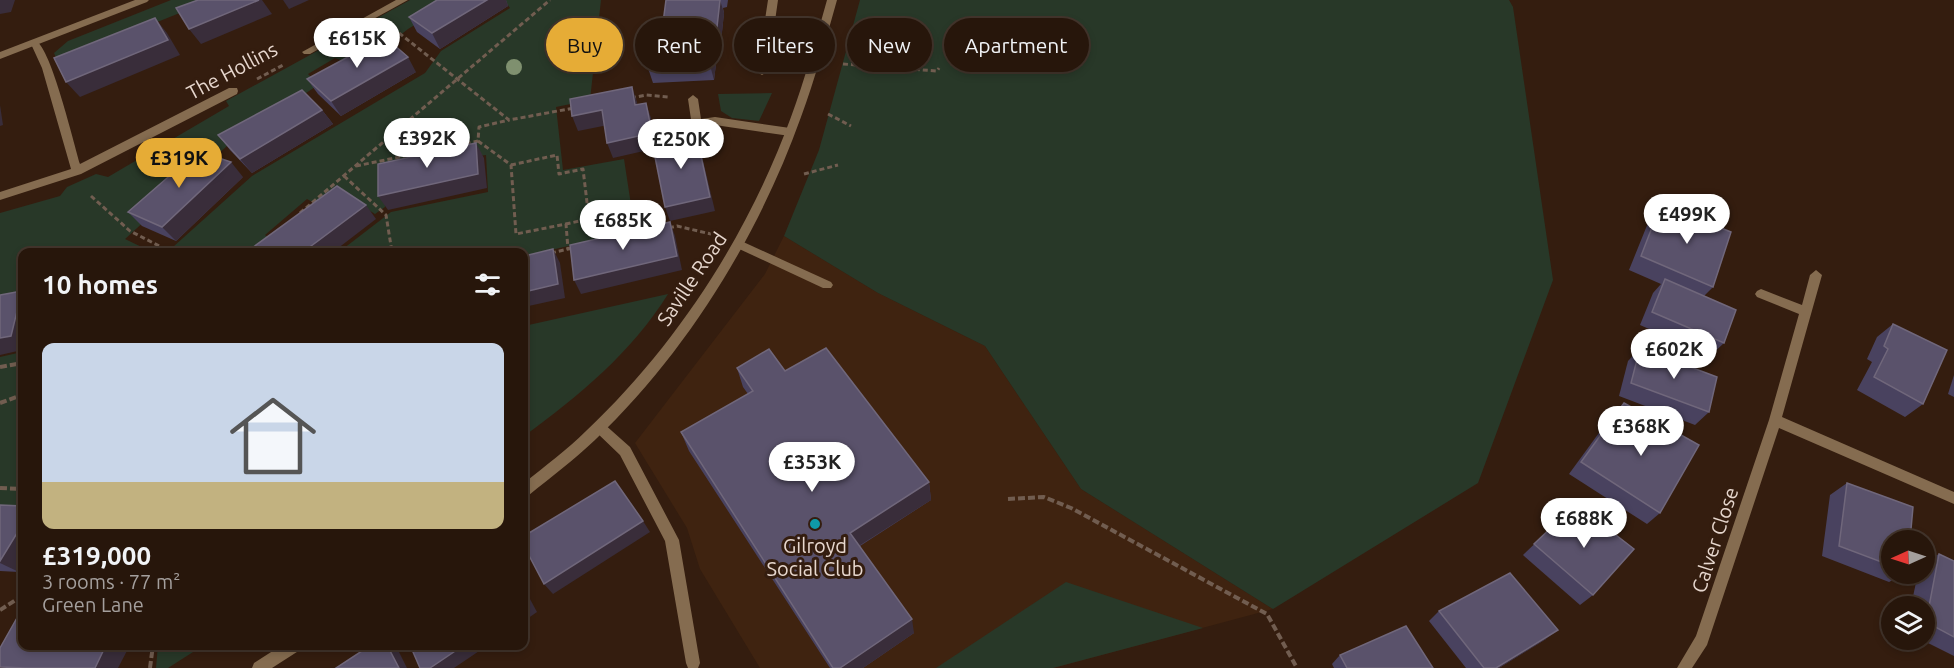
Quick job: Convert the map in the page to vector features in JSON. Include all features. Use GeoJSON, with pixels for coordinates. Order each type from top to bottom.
{"type":"FeatureCollection","features":[{"type":"Feature","properties":{"kind":"street"},"geometry":{"type":"LineString","coordinates":[[0,56],[36,44],[144,0]]}},
{"type":"Feature","properties":{"kind":"street","name":"The Hollins"},"geometry":{"type":"LineString","coordinates":[[307,52],[403,0]]}},
{"type":"Feature","properties":{"kind":"street"},"geometry":{"type":"LineString","coordinates":[[772,18],[773,0]]}},
{"type":"Feature","properties":{"kind":"street","name":"Saville Road"},"geometry":{"type":"LineString","coordinates":[[828,18],[832,0]]}},
{"type":"Feature","properties":{"kind":"street"},"geometry":{"type":"LineString","coordinates":[[36,44],[47,68],[77,171]]}},
{"type":"Feature","properties":{"kind":"street","name":"Saville Road"},"geometry":{"type":"LineString","coordinates":[[528,488],[599,427],[657,364],[697,311],[757,213],[811,72]]}},
{"type":"Feature","properties":{"kind":"street","name":"The Hollins"},"geometry":{"type":"LineString","coordinates":[[0,196],[77,171],[233,91]]}},
{"type":"Feature","properties":{"kind":"street"},"geometry":{"type":"LineString","coordinates":[[693,99],[696,123],[715,121],[790,132]]}},
{"type":"Feature","properties":{"kind":"street"},"geometry":{"type":"LineString","coordinates":[[739,244],[827,285]]}},
{"type":"Feature","properties":{"kind":"street","name":"Calver Close"},"geometry":{"type":"LineString","coordinates":[[1684,668],[1702,640],[1775,420],[1816,275]]}},
{"type":"Feature","properties":{"kind":"street"},"geometry":{"type":"LineString","coordinates":[[1761,294],[1806,312]]}},
{"type":"Feature","properties":{"kind":"street"},"geometry":{"type":"LineString","coordinates":[[1775,420],[1954,498]]}},
{"type":"Feature","properties":{"kind":"street"},"geometry":{"type":"LineString","coordinates":[[599,427],[625,451],[672,540],[693,663]]}},
{"type":"Feature","properties":{"kind":"street"},"geometry":{"type":"LineString","coordinates":[[259,668],[287,650]]}},
{"type":"Feature","properties":{"kind":"path"},"geometry":{"type":"LineString","coordinates":[[299,214],[550,0]]}},
{"type":"Feature","properties":{"kind":"path"},"geometry":{"type":"LineString","coordinates":[[376,15],[509,120]]}},
{"type":"Feature","properties":{"kind":"path","name":"The Hollins"},"geometry":{"type":"LineString","coordinates":[[233,91],[307,52]]}},
{"type":"Feature","properties":{"kind":"path"},"geometry":{"type":"LineString","coordinates":[[835,63],[938,71],[939,68]]}},
{"type":"Feature","properties":{"kind":"path"},"geometry":{"type":"LineString","coordinates":[[623,99],[646,95],[693,99]]}},
{"type":"Feature","properties":{"kind":"path"},"geometry":{"type":"LineString","coordinates":[[478,141],[479,128],[578,107]]}},
{"type":"Feature","properties":{"kind":"path"},"geometry":{"type":"LineString","coordinates":[[355,166],[478,141],[512,165],[557,155],[559,174],[583,170],[589,219],[516,234],[512,165]]}},
{"type":"Feature","properties":{"kind":"path"},"geometry":{"type":"LineString","coordinates":[[77,171],[79,186],[130,231],[163,248]]}},
{"type":"Feature","properties":{"kind":"path"},"geometry":{"type":"LineString","coordinates":[[344,176],[386,215],[391,248]]}},
{"type":"Feature","properties":{"kind":"path"},"geometry":{"type":"LineString","coordinates":[[566,224],[568,249]]}},
{"type":"Feature","properties":{"kind":"path"},"geometry":{"type":"LineString","coordinates":[[666,229],[677,226],[718,236]]}},
{"type":"Feature","properties":{"kind":"path"},"geometry":{"type":"LineString","coordinates":[[546,254],[579,247]]}},
{"type":"Feature","properties":{"kind":"path"},"geometry":{"type":"LineString","coordinates":[[0,367],[18,364]]}},
{"type":"Feature","properties":{"kind":"path"},"geometry":{"type":"LineString","coordinates":[[0,403],[18,396]]}},
{"type":"Feature","properties":{"kind":"path"},"geometry":{"type":"LineString","coordinates":[[0,488],[18,489]]}},
{"type":"Feature","properties":{"kind":"path"},"geometry":{"type":"LineString","coordinates":[[1008,499],[1044,497],[1071,508],[1267,614],[1297,668]]}},
{"type":"Feature","properties":{"kind":"path"},"geometry":{"type":"LineString","coordinates":[[0,610],[18,599]]}},
{"type":"Feature","properties":{"kind":"path"},"geometry":{"type":"LineString","coordinates":[[150,668],[152,650]]}},
{"type":"Feature","properties":{"kind":"shaded area"},"geometry":{"type":"Polygon","coordinates":[[[784,236],[878,293],[985,346],[1081,489],[1273,609],[1053,668],[760,668],[700,569],[687,528],[635,443],[765,274],[784,236]]]}},
{"type":"Feature","properties":{"kind":"green space"},"geometry":{"type":"Polygon","coordinates":[[[171,0],[212,0],[58,62],[54,53],[68,41],[171,0]]]}},
{"type":"Feature","properties":{"kind":"green space"},"geometry":{"type":"Polygon","coordinates":[[[410,0],[456,0],[408,29],[360,67],[335,58],[308,74],[318,85],[227,146],[125,239],[144,248],[18,248],[18,304],[0,308],[0,213],[60,196],[67,187],[96,174],[108,177],[229,106],[226,101],[410,0]]]}},
{"type":"Feature","properties":{"kind":"green space"},"geometry":{"type":"Polygon","coordinates":[[[504,0],[601,0],[599,18],[546,18],[546,72],[593,72],[590,100],[556,107],[563,170],[624,159],[635,231],[528,255],[528,248],[344,248],[391,212],[488,192],[486,155],[463,158],[461,142],[409,153],[410,170],[384,175],[385,207],[375,214],[347,196],[329,211],[307,199],[265,235],[280,245],[277,248],[173,247],[252,176],[425,73],[441,51],[510,8],[504,0]]]}},
{"type":"Feature","properties":{"kind":"green space"},"geometry":{"type":"Polygon","coordinates":[[[860,0],[1509,0],[1513,7],[1553,280],[1478,483],[1273,609],[1081,489],[985,346],[878,293],[784,236],[819,150],[847,48],[847,72],[932,72],[932,18],[855,18],[860,0]]]}},
{"type":"Feature","properties":{"kind":"green space"},"geometry":{"type":"Polygon","coordinates":[[[772,93],[759,121],[732,118],[721,111],[718,94],[772,93]]]}},
{"type":"Feature","properties":{"kind":"green space"},"geometry":{"type":"Polygon","coordinates":[[[668,294],[638,335],[603,372],[528,433],[528,325],[668,294]]]}},
{"type":"Feature","properties":{"kind":"green space"},"geometry":{"type":"Polygon","coordinates":[[[18,353],[18,513],[0,512],[0,357],[18,353]]]}},
{"type":"Feature","properties":{"kind":"green space"},"geometry":{"type":"Polygon","coordinates":[[[1066,582],[1203,628],[1053,668],[936,668],[1066,582]]]}},
{"type":"Feature","properties":{"kind":"green space"},"geometry":{"type":"Polygon","coordinates":[[[158,650],[196,650],[168,668],[156,668],[158,650]]]}},
{"type":"Feature","properties":{"kind":"building"},"geometry":{"type":"Polygon","coordinates":[[[198,0],[259,0],[189,29],[176,8],[198,0]]]}},
{"type":"Feature","properties":{"kind":"building"},"geometry":{"type":"Polygon","coordinates":[[[437,0],[487,0],[432,33],[409,17],[437,0]]]}},
{"type":"Feature","properties":{"kind":"building"},"geometry":{"type":"Polygon","coordinates":[[[666,0],[720,0],[718,18],[664,18],[666,0]]]}},
{"type":"Feature","properties":{"kind":"building"},"geometry":{"type":"Polygon","coordinates":[[[155,18],[168,40],[66,82],[54,58],[155,18]]]}},
{"type":"Feature","properties":{"kind":"building"},"geometry":{"type":"Polygon","coordinates":[[[385,37],[408,57],[331,101],[307,79],[385,37]]]}},
{"type":"Feature","properties":{"kind":"building"},"geometry":{"type":"Polygon","coordinates":[[[632,87],[635,105],[646,103],[652,133],[607,143],[602,110],[572,116],[570,99],[632,87]]]}},
{"type":"Feature","properties":{"kind":"building"},"geometry":{"type":"Polygon","coordinates":[[[302,90],[322,110],[240,159],[218,135],[302,90]]]}},
{"type":"Feature","properties":{"kind":"building"},"geometry":{"type":"Polygon","coordinates":[[[696,133],[710,197],[665,207],[652,142],[696,133]]]}},
{"type":"Feature","properties":{"kind":"building"},"geometry":{"type":"Polygon","coordinates":[[[476,143],[478,174],[378,196],[378,164],[476,143]]]}},
{"type":"Feature","properties":{"kind":"building"},"geometry":{"type":"Polygon","coordinates":[[[198,151],[231,162],[162,227],[128,212],[198,151]]]}},
{"type":"Feature","properties":{"kind":"building"},"geometry":{"type":"Polygon","coordinates":[[[337,186],[366,205],[308,248],[252,248],[337,186]]]}},
{"type":"Feature","properties":{"kind":"building"},"geometry":{"type":"Polygon","coordinates":[[[1661,204],[1731,232],[1713,287],[1641,256],[1661,204]]]}},
{"type":"Feature","properties":{"kind":"building"},"geometry":{"type":"Polygon","coordinates":[[[670,222],[677,256],[574,280],[570,245],[670,222]]]}},
{"type":"Feature","properties":{"kind":"building"},"geometry":{"type":"Polygon","coordinates":[[[553,249],[558,284],[528,291],[528,255],[553,249]]]}},
{"type":"Feature","properties":{"kind":"building"},"geometry":{"type":"Polygon","coordinates":[[[1665,279],[1736,310],[1724,343],[1652,312],[1665,279]]]}},
{"type":"Feature","properties":{"kind":"building"},"geometry":{"type":"Polygon","coordinates":[[[18,292],[18,307],[11,336],[0,338],[0,295],[18,292]]]}},
{"type":"Feature","properties":{"kind":"building"},"geometry":{"type":"Polygon","coordinates":[[[1893,324],[1947,350],[1923,404],[1874,377],[1888,349],[1884,346],[1893,324]]]}},
{"type":"Feature","properties":{"kind":"building","name":"Gilroyd Social Club"},"geometry":{"type":"Polygon","coordinates":[[[826,348],[929,482],[850,533],[912,619],[840,668],[833,668],[681,432],[753,391],[737,368],[769,349],[785,371],[826,348]]]}},
{"type":"Feature","properties":{"kind":"building"},"geometry":{"type":"Polygon","coordinates":[[[1640,348],[1717,377],[1709,412],[1631,383],[1640,348]]]}},
{"type":"Feature","properties":{"kind":"building"},"geometry":{"type":"Polygon","coordinates":[[[1624,403],[1699,445],[1660,513],[1581,462],[1624,403]]]}},
{"type":"Feature","properties":{"kind":"building"},"geometry":{"type":"Polygon","coordinates":[[[615,481],[643,521],[544,584],[528,554],[528,534],[615,481]]]}},
{"type":"Feature","properties":{"kind":"building"},"geometry":{"type":"Polygon","coordinates":[[[1847,483],[1913,507],[1911,530],[1881,530],[1881,562],[1839,546],[1847,483]]]}},
{"type":"Feature","properties":{"kind":"building"},"geometry":{"type":"Polygon","coordinates":[[[1576,504],[1634,549],[1593,595],[1534,544],[1576,504]]]}},
{"type":"Feature","properties":{"kind":"building"},"geometry":{"type":"Polygon","coordinates":[[[0,505],[18,506],[18,532],[0,561],[0,505]]]}},
{"type":"Feature","properties":{"kind":"building"},"geometry":{"type":"Polygon","coordinates":[[[1939,554],[1954,561],[1954,637],[1935,627],[1935,596],[1931,596],[1939,554]]]}},
{"type":"Feature","properties":{"kind":"building"},"geometry":{"type":"Polygon","coordinates":[[[1510,573],[1558,630],[1496,668],[1484,668],[1439,611],[1510,573]]]}},
{"type":"Feature","properties":{"kind":"building"},"geometry":{"type":"Polygon","coordinates":[[[18,616],[18,650],[104,650],[95,668],[27,668],[0,667],[0,648],[18,616]]]}},
{"type":"Feature","properties":{"kind":"building"},"geometry":{"type":"Polygon","coordinates":[[[1406,626],[1433,668],[1347,668],[1340,655],[1406,626]]]}},
{"type":"Feature","properties":{"kind":"building"},"geometry":{"type":"Polygon","coordinates":[[[363,650],[390,650],[399,668],[336,668],[363,650]]]}},
{"type":"Feature","properties":{"kind":"building"},"geometry":{"type":"Polygon","coordinates":[[[412,650],[457,650],[430,668],[420,668],[412,650]]]}},
{"type":"Feature","properties":{"kind":"place","name":"Gilroyd Social Club"},"geometry":{"type":"Point","coordinates":[815,524]}}]}
